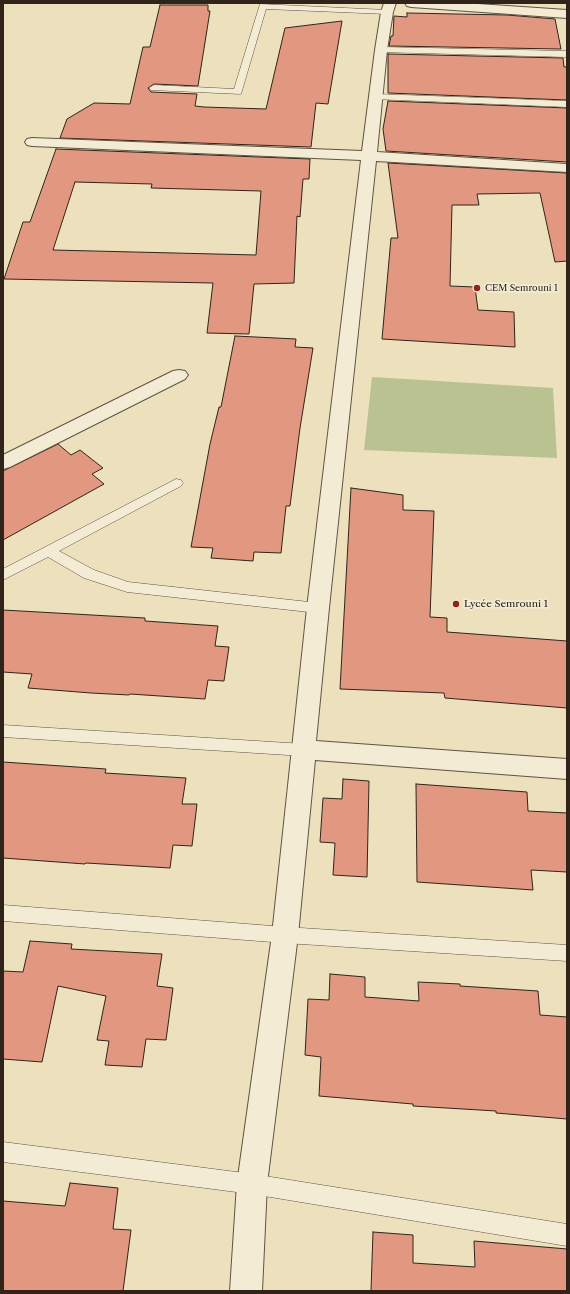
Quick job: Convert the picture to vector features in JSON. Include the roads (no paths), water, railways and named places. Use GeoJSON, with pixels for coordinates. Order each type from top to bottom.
{"type":"FeatureCollection","features":[{"type":"Feature","properties":{"kind":"street"},"geometry":{"type":"LineString","coordinates":[[411,3],[567,14]]}},
{"type":"Feature","properties":{"kind":"street"},"geometry":{"type":"LineString","coordinates":[[246,1291],[252,1184],[285,935],[318,608],[381,50],[389,7]]}},
{"type":"Feature","properties":{"kind":"street"},"geometry":{"type":"LineString","coordinates":[[32,142],[369,156],[567,168]]}},
{"type":"Feature","properties":{"kind":"street"},"geometry":{"type":"LineString","coordinates":[[3,464],[179,375]]}},
{"type":"Feature","properties":{"kind":"street"},"geometry":{"type":"LineString","coordinates":[[304,750],[567,769]]}},
{"type":"Feature","properties":{"kind":"lane"},"geometry":{"type":"LineString","coordinates":[[154,88],[238,92],[263,6],[389,7]]}},
{"type":"Feature","properties":{"kind":"lane"},"geometry":{"type":"LineString","coordinates":[[381,50],[567,54]]}},
{"type":"Feature","properties":{"kind":"lane"},"geometry":{"type":"LineString","coordinates":[[376,97],[567,104]]}},
{"type":"Feature","properties":{"kind":"lane"},"geometry":{"type":"LineString","coordinates":[[3,575],[176,483]]}},
{"type":"Feature","properties":{"kind":"lane"},"geometry":{"type":"LineString","coordinates":[[48,551],[89,574],[128,586],[318,608]]}},
{"type":"Feature","properties":{"kind":"lane"},"geometry":{"type":"LineString","coordinates":[[3,731],[304,750]]}},
{"type":"Feature","properties":{"kind":"lane"},"geometry":{"type":"LineString","coordinates":[[3,914],[285,935],[567,953]]}},
{"type":"Feature","properties":{"kind":"lane"},"geometry":{"type":"LineString","coordinates":[[3,1152],[252,1184],[567,1236]]}},
{"type":"Feature","properties":{"kind":"place","name":"CEM Semrouni 1"},"geometry":{"type":"Point","coordinates":[477,288]}},
{"type":"Feature","properties":{"kind":"place","name":"Lycée Semrouni 1"},"geometry":{"type":"Point","coordinates":[456,604]}}]}
